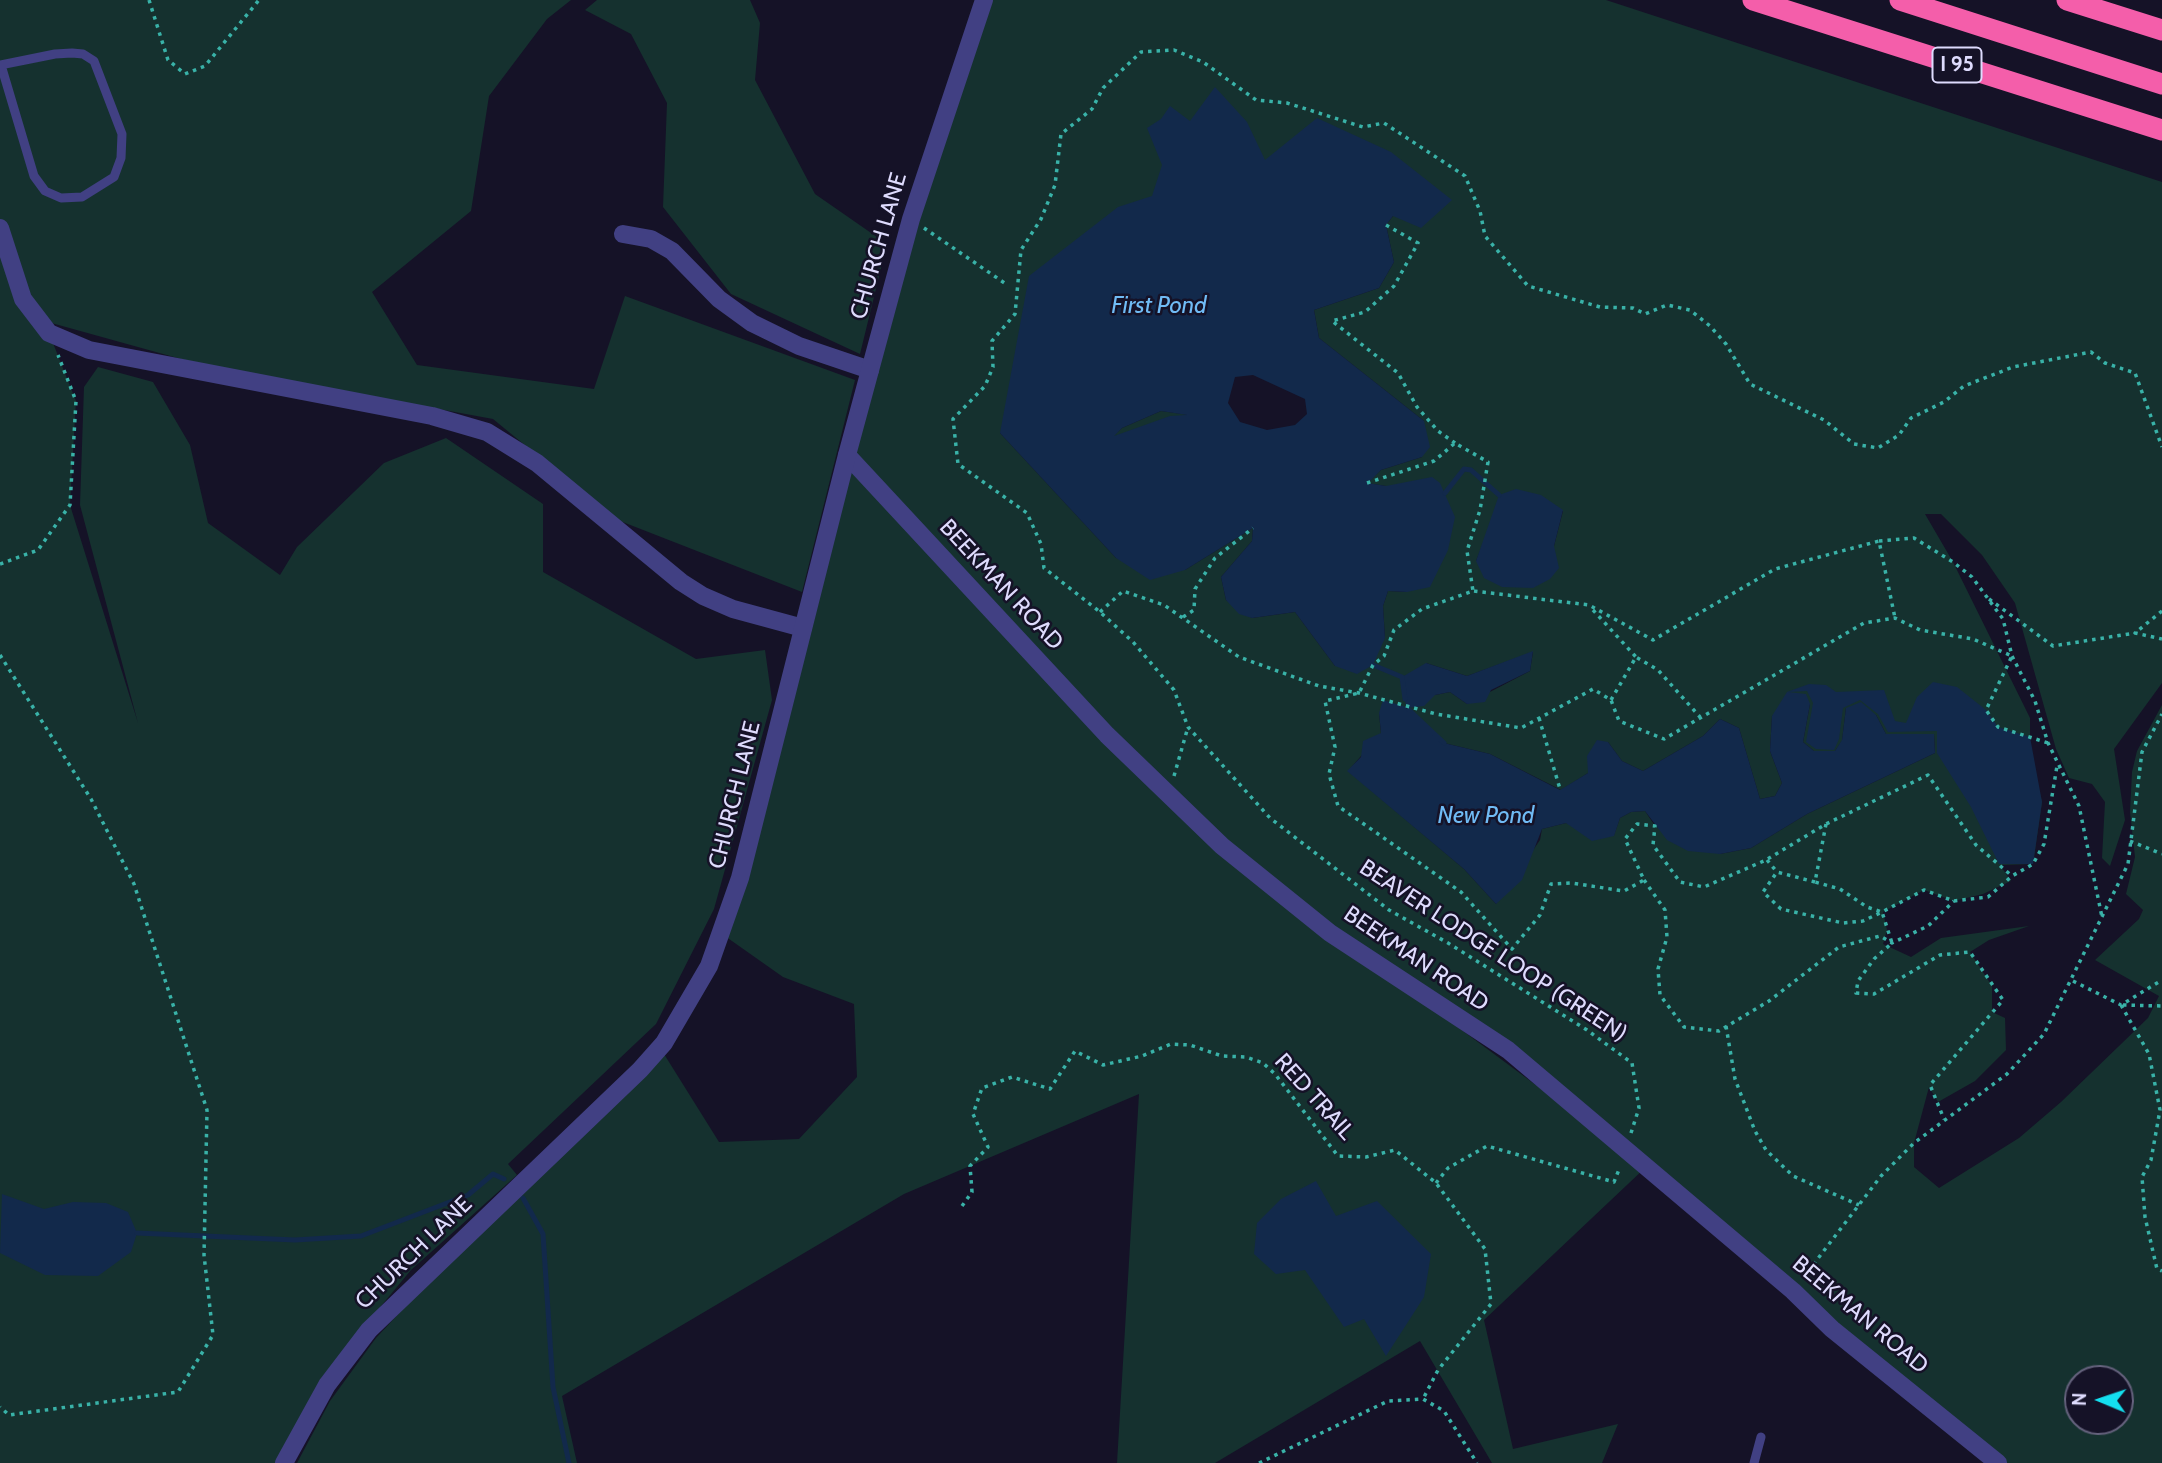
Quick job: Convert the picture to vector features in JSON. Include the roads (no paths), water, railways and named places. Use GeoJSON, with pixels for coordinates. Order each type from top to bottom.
{"type":"FeatureCollection","features":[{"type":"Feature","properties":{"kind":"highway","name":"I 95"},"geometry":{"type":"LineString","coordinates":[[1753,0],[2162,130]]}},
{"type":"Feature","properties":{"kind":"highway","name":"I 95"},"geometry":{"type":"LineString","coordinates":[[1900,0],[2162,84]]}},
{"type":"Feature","properties":{"kind":"highway"},"geometry":{"type":"LineString","coordinates":[[2067,0],[2162,30]]}},
{"type":"Feature","properties":{"kind":"street","name":"CHURCH LANE"},"geometry":{"type":"LineString","coordinates":[[284,1463],[327,1385],[369,1331],[420,1278],[640,1070],[664,1043],[683,1012],[722,934],[740,878],[847,455],[911,219],[984,0]]}},
{"type":"Feature","properties":{"kind":"street"},"geometry":{"type":"LineString","coordinates":[[0,228],[23,299],[49,333],[89,350],[432,416],[487,432],[537,463],[681,582],[702,596],[733,609],[803,628]]}},
{"type":"Feature","properties":{"kind":"street"},"geometry":{"type":"LineString","coordinates":[[622,234],[651,239],[672,251],[719,299],[752,323],[799,346],[870,370]]}},
{"type":"Feature","properties":{"kind":"street","name":"BEEKMAN ROAD"},"geometry":{"type":"LineString","coordinates":[[847,455],[1107,735],[1222,846],[1330,933],[1508,1050],[1793,1291],[1832,1329],[1998,1463]]}},
{"type":"Feature","properties":{"kind":"lane"},"geometry":{"type":"LineString","coordinates":[[72,53],[83,54],[94,61],[100,70],[122,134],[121,158],[114,177],[82,197],[61,198],[45,191],[34,176],[0,65],[72,53]]}},
{"type":"Feature","properties":{"kind":"lane"},"geometry":{"type":"LineString","coordinates":[[1754,1463],[1761,1437]]}},
{"type":"Feature","properties":{"kind":"water","name":"First Pond"},"geometry":{"type":"Polygon","coordinates":[[[1215,87],[1247,122],[1265,160],[1317,118],[1391,152],[1452,200],[1421,228],[1393,216],[1386,225],[1394,262],[1379,288],[1314,310],[1319,338],[1424,421],[1430,447],[1422,457],[1381,470],[1368,483],[1386,486],[1432,477],[1440,483],[1455,517],[1448,550],[1430,587],[1407,592],[1388,591],[1383,606],[1385,638],[1373,665],[1357,674],[1335,666],[1295,612],[1252,618],[1239,614],[1226,600],[1221,577],[1252,541],[1253,528],[1185,570],[1150,580],[1116,558],[1000,433],[1029,276],[1118,207],[1152,196],[1162,165],[1147,128],[1161,119],[1170,106],[1190,121],[1215,87]],[[1253,375],[1235,377],[1228,403],[1240,422],[1267,430],[1295,425],[1307,414],[1305,399],[1253,375]],[[1161,411],[1122,428],[1114,436],[1170,416],[1187,415],[1161,411]]]}},
{"type":"Feature","properties":{"kind":"water"},"geometry":{"type":"Polygon","coordinates":[[[1516,489],[1541,495],[1563,510],[1554,546],[1559,568],[1550,579],[1533,588],[1502,587],[1484,578],[1476,561],[1499,495],[1516,489]]]}},
{"type":"Feature","properties":{"kind":"water","name":"New Pond"},"geometry":{"type":"Polygon","coordinates":[[[1533,651],[1530,671],[1491,690],[1485,702],[1467,704],[1450,692],[1435,695],[1424,706],[1406,708],[1444,743],[1490,754],[1560,790],[1588,773],[1587,756],[1597,740],[1608,742],[1622,761],[1643,771],[1703,736],[1720,719],[1739,728],[1760,799],[1775,796],[1782,783],[1770,751],[1772,716],[1787,692],[1809,684],[1826,685],[1836,692],[1884,690],[1895,721],[1906,723],[1917,697],[1933,682],[1957,687],[1986,710],[1998,727],[2030,737],[2042,802],[2033,864],[1999,864],[1971,807],[1937,753],[1937,731],[1888,732],[1878,714],[1860,700],[1843,708],[1839,739],[1834,750],[1816,749],[1806,742],[1813,703],[1807,691],[1788,692],[1806,694],[1810,704],[1803,742],[1814,751],[1835,751],[1842,740],[1846,708],[1861,702],[1876,715],[1886,734],[1934,734],[1935,753],[1807,814],[1751,848],[1720,854],[1688,851],[1667,840],[1645,811],[1631,812],[1620,818],[1614,836],[1592,841],[1566,823],[1542,829],[1522,880],[1496,904],[1464,869],[1347,771],[1361,757],[1363,741],[1381,733],[1379,713],[1383,700],[1406,707],[1402,677],[1426,663],[1467,676],[1533,651]]]}},
{"type":"Feature","properties":{"kind":"water"},"geometry":{"type":"Polygon","coordinates":[[[1316,1181],[1336,1216],[1377,1201],[1431,1254],[1424,1297],[1386,1356],[1364,1319],[1344,1327],[1305,1270],[1276,1274],[1254,1254],[1257,1223],[1281,1199],[1316,1181]]]}},
{"type":"Feature","properties":{"kind":"water"},"geometry":{"type":"Polygon","coordinates":[[[2,1194],[44,1209],[73,1202],[106,1203],[128,1212],[137,1233],[131,1252],[98,1276],[45,1275],[0,1253],[2,1194]]]}},
{"type":"Feature","properties":{"kind":"waterway"},"geometry":{"type":"LineString","coordinates":[[1445,493],[1464,469],[1471,470],[1499,495]]}},
{"type":"Feature","properties":{"kind":"waterway"},"geometry":{"type":"LineString","coordinates":[[1373,665],[1402,677],[1405,699]]}},
{"type":"Feature","properties":{"kind":"waterway"},"geometry":{"type":"LineString","coordinates":[[1409,710],[1444,743]]}},
{"type":"Feature","properties":{"kind":"waterway"},"geometry":{"type":"LineString","coordinates":[[137,1233],[295,1240],[361,1236],[468,1195],[493,1174],[504,1179]]}},
{"type":"Feature","properties":{"kind":"waterway"},"geometry":{"type":"LineString","coordinates":[[523,1198],[543,1234],[553,1387],[569,1463]]}}]}
